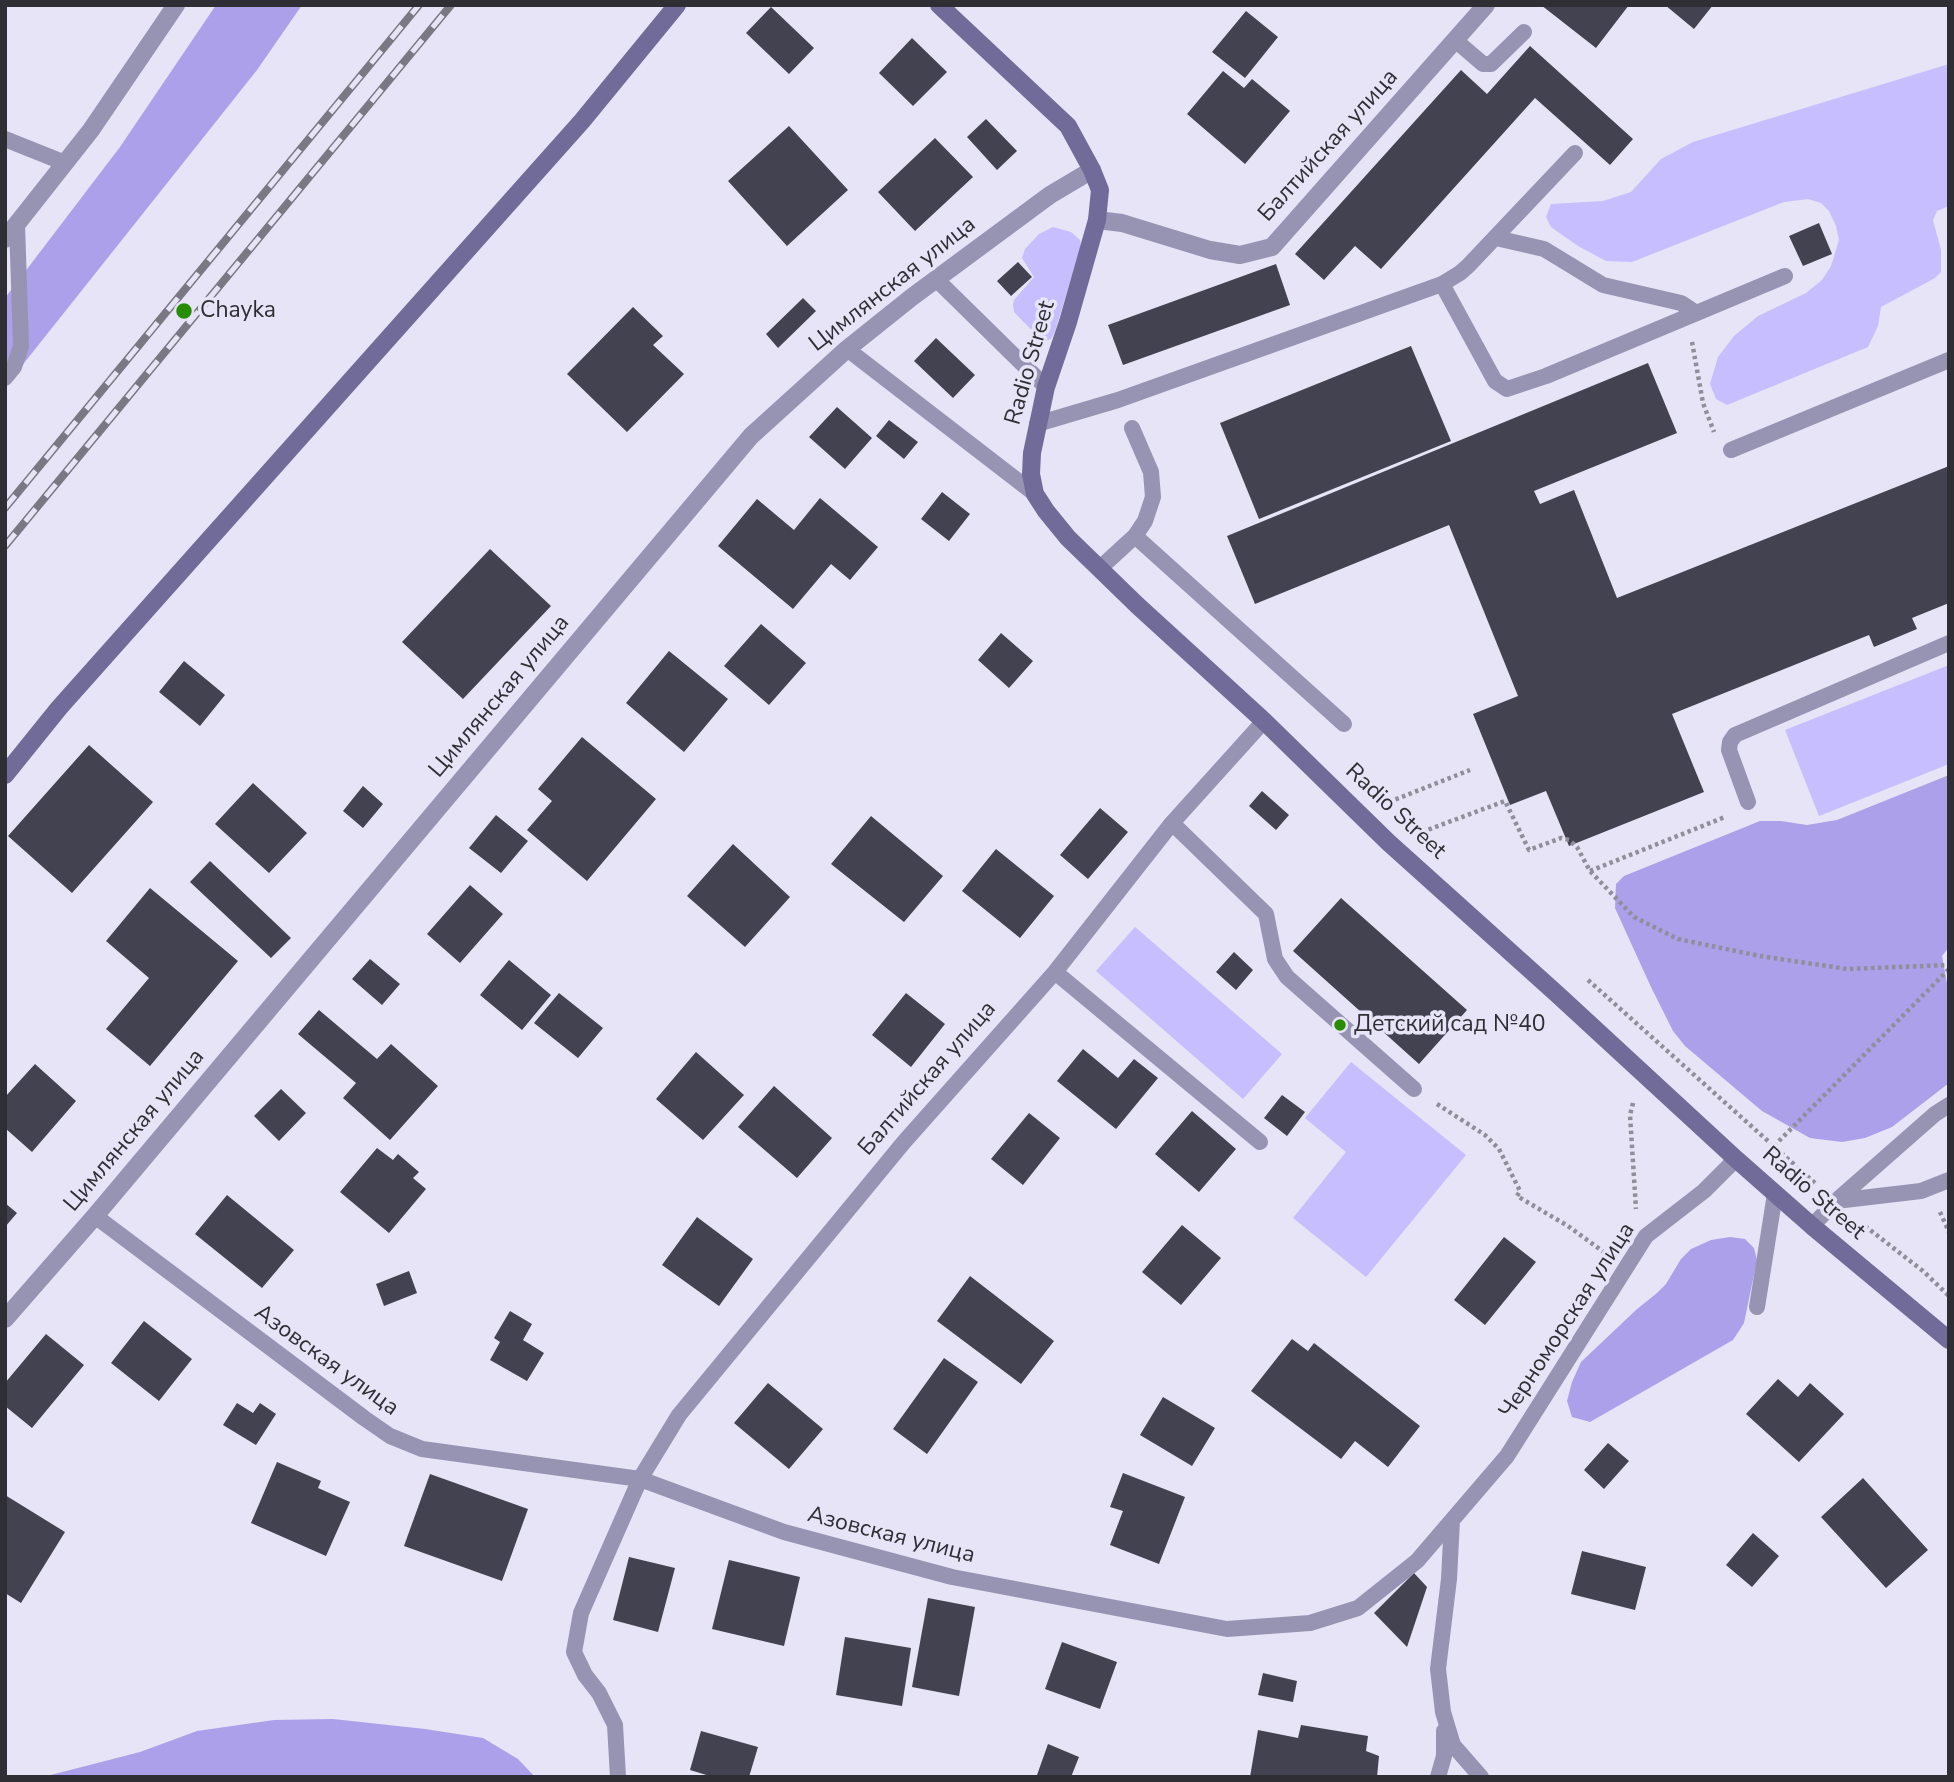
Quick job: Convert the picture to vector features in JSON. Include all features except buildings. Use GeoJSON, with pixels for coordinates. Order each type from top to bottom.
{"type":"FeatureCollection","features":[{"type":"Feature","properties":{"kind":"main road"},"geometry":{"type":"LineString","coordinates":[[5,775],[59,708],[582,121],[677,5]]}},
{"type":"Feature","properties":{"kind":"main road"},"geometry":{"type":"LineString","coordinates":[[939,5],[1068,126],[1100,190],[1097,220]]}},
{"type":"Feature","properties":{"kind":"main road","name":"Radio Street"},"geometry":{"type":"LineString","coordinates":[[1097,220],[1046,387],[1037,424],[1031,474],[1035,494],[1068,538],[1264,721],[1388,842],[1736,1159],[1949,1340]]}},
{"type":"Feature","properties":{"kind":"street"},"geometry":{"type":"LineString","coordinates":[[5,239],[91,130],[176,5]]}},
{"type":"Feature","properties":{"kind":"street","name":"Балтийская улица"},"geometry":{"type":"LineString","coordinates":[[1097,220],[1122,223],[1220,252],[1240,255],[1272,247],[1486,5]]}},
{"type":"Feature","properties":{"kind":"street","name":"Цимлянская улица"},"geometry":{"type":"LineString","coordinates":[[5,1319],[95,1216],[751,436],[847,349],[912,297],[1050,195],[1092,170]]}},
{"type":"Feature","properties":{"kind":"lane"},"geometry":{"type":"LineString","coordinates":[[1455,40],[1483,64],[1491,64],[1524,32]]}},
{"type":"Feature","properties":{"kind":"lane"},"geometry":{"type":"LineString","coordinates":[[5,139],[65,163]]}},
{"type":"Feature","properties":{"kind":"lane"},"geometry":{"type":"LineString","coordinates":[[1037,424],[1118,400],[1441,284],[1460,274],[1575,153]]}},
{"type":"Feature","properties":{"kind":"lane"},"geometry":{"type":"LineString","coordinates":[[5,378],[14,366],[20,346],[17,224]]}},
{"type":"Feature","properties":{"kind":"lane"},"geometry":{"type":"LineString","coordinates":[[1496,238],[1544,249],[1603,285],[1681,303],[1691,315]]}},
{"type":"Feature","properties":{"kind":"lane"},"geometry":{"type":"LineString","coordinates":[[1441,284],[1494,381],[1507,389],[1546,376],[1785,276]]}},
{"type":"Feature","properties":{"kind":"lane"},"geometry":{"type":"LineString","coordinates":[[937,280],[1046,387]]}},
{"type":"Feature","properties":{"kind":"lane"},"geometry":{"type":"LineString","coordinates":[[847,349],[1035,494]]}},
{"type":"Feature","properties":{"kind":"lane"},"geometry":{"type":"LineString","coordinates":[[1731,450],[1949,360]]}},
{"type":"Feature","properties":{"kind":"lane"},"geometry":{"type":"LineString","coordinates":[[1099,569],[1135,536],[1145,521],[1153,497],[1151,472],[1132,428]]}},
{"type":"Feature","properties":{"kind":"lane"},"geometry":{"type":"LineString","coordinates":[[1135,536],[1344,724]]}},
{"type":"Feature","properties":{"kind":"lane"},"geometry":{"type":"LineString","coordinates":[[1748,802],[1729,750],[1735,735],[1949,643]]}},
{"type":"Feature","properties":{"kind":"lane","name":"Балтийская улица"},"geometry":{"type":"LineString","coordinates":[[618,1777],[615,1725],[574,1652],[581,1613],[640,1479],[679,1415],[904,1142],[1055,972],[1172,823],[1264,721]]}},
{"type":"Feature","properties":{"kind":"lane"},"geometry":{"type":"LineString","coordinates":[[1172,823],[1266,914],[1275,959],[1287,977],[1414,1089]]}},
{"type":"Feature","properties":{"kind":"lane"},"geometry":{"type":"LineString","coordinates":[[1055,972],[1260,1142]]}},
{"type":"Feature","properties":{"kind":"lane"},"geometry":{"type":"LineString","coordinates":[[1812,1226],[1836,1201],[1935,1114],[1949,1105]]}},
{"type":"Feature","properties":{"kind":"lane","name":"Черноморская улица"},"geometry":{"type":"LineString","coordinates":[[1452,1520],[1507,1456],[1646,1236],[1704,1191],[1736,1159]]}},
{"type":"Feature","properties":{"kind":"lane"},"geometry":{"type":"LineString","coordinates":[[1836,1201],[1921,1191],[1949,1180]]}},
{"type":"Feature","properties":{"kind":"lane"},"geometry":{"type":"LineString","coordinates":[[1757,1307],[1775,1194]]}},
{"type":"Feature","properties":{"kind":"lane","name":"Азовская улица"},"geometry":{"type":"LineString","coordinates":[[95,1216],[390,1436],[422,1449],[640,1479],[784,1532],[952,1577],[1227,1629],[1310,1623],[1358,1608],[1417,1561],[1452,1520]]}},
{"type":"Feature","properties":{"kind":"lane"},"geometry":{"type":"LineString","coordinates":[[1438,1777],[1444,1756],[1438,1669],[1449,1579],[1452,1520]]}},
{"type":"Feature","properties":{"kind":"lane"},"geometry":{"type":"LineString","coordinates":[[1443,1712],[1453,1745],[1481,1777]]}},
{"type":"Feature","properties":{"kind":"path"},"geometry":{"type":"LineString","coordinates":[[1691,315],[1703,403],[1716,437],[1722,447],[1731,450]]}},
{"type":"Feature","properties":{"kind":"path"},"geometry":{"type":"LineString","coordinates":[[1389,802],[1470,769]]}},
{"type":"Feature","properties":{"kind":"path"},"geometry":{"type":"LineString","coordinates":[[1379,794],[1397,810]]}},
{"type":"Feature","properties":{"kind":"path"},"geometry":{"type":"LineString","coordinates":[[1422,832],[1505,800],[1529,850],[1561,838],[1569,840],[1577,847],[1590,872],[1634,918],[1678,939],[1760,956],[1847,969],[1949,967]]}},
{"type":"Feature","properties":{"kind":"path"},"geometry":{"type":"LineString","coordinates":[[1590,872],[1745,808],[1748,802]]}},
{"type":"Feature","properties":{"kind":"path"},"geometry":{"type":"LineString","coordinates":[[1413,824],[1432,841]]}},
{"type":"Feature","properties":{"kind":"path"},"geometry":{"type":"LineString","coordinates":[[1774,1146],[1949,967]]}},
{"type":"Feature","properties":{"kind":"path"},"geometry":{"type":"LineString","coordinates":[[1587,979],[1836,1201],[1923,1271],[1949,1296]]}},
{"type":"Feature","properties":{"kind":"path"},"geometry":{"type":"LineString","coordinates":[[1638,1248],[1630,1115],[1639,1070]]}},
{"type":"Feature","properties":{"kind":"path"},"geometry":{"type":"LineString","coordinates":[[1414,1089],[1492,1142],[1507,1162],[1514,1183],[1520,1191],[1517,1196],[1568,1226],[1626,1268]]}},
{"type":"Feature","properties":{"kind":"shaded area"},"geometry":{"type":"Polygon","coordinates":[[[216,5],[302,5],[257,70],[5,387],[5,298],[120,147],[216,5]]]}},
{"type":"Feature","properties":{"kind":"shaded area"},"geometry":{"type":"Polygon","coordinates":[[[1949,64],[1949,206],[1937,211],[1933,220],[1941,250],[1941,272],[1935,278],[1881,307],[1878,326],[1868,347],[1727,405],[1716,399],[1710,384],[1718,357],[1734,336],[1758,316],[1806,293],[1822,280],[1831,266],[1839,240],[1829,211],[1821,203],[1808,199],[1784,202],[1632,262],[1606,261],[1551,227],[1546,217],[1551,204],[1603,201],[1631,192],[1661,159],[1693,142],[1949,64]]]}},
{"type":"Feature","properties":{"kind":"shaded area"},"geometry":{"type":"Polygon","coordinates":[[[1053,227],[1071,232],[1080,240],[1081,246],[1055,331],[1051,339],[1043,342],[1014,312],[1013,304],[1034,277],[1022,258],[1025,249],[1039,234],[1053,227]]]}},
{"type":"Feature","properties":{"kind":"shaded area"},"geometry":{"type":"Polygon","coordinates":[[[1949,665],[1949,764],[1819,816],[1785,730],[1949,665]]]}},
{"type":"Feature","properties":{"kind":"shaded area"},"geometry":{"type":"Polygon","coordinates":[[[1949,775],[1949,947],[1942,956],[1949,994],[1949,1083],[1892,1127],[1865,1138],[1842,1142],[1810,1138],[1762,1111],[1685,1046],[1673,1031],[1615,908],[1616,884],[1624,876],[1760,821],[1807,825],[1837,820],[1949,775]]]}},
{"type":"Feature","properties":{"kind":"shaded area"},"geometry":{"type":"Polygon","coordinates":[[[1135,927],[1282,1054],[1243,1099],[1096,971],[1135,927]]]}},
{"type":"Feature","properties":{"kind":"shaded area"},"geometry":{"type":"Polygon","coordinates":[[[1351,1062],[1466,1155],[1366,1277],[1293,1218],[1346,1152],[1305,1118],[1351,1062]]]}},
{"type":"Feature","properties":{"kind":"shaded area"},"geometry":{"type":"Polygon","coordinates":[[[1730,1237],[1745,1239],[1754,1248],[1757,1260],[1744,1323],[1733,1340],[1590,1422],[1572,1417],[1567,1401],[1581,1362],[1666,1284],[1681,1259],[1691,1249],[1711,1240],[1730,1237]]]}},
{"type":"Feature","properties":{"kind":"shaded area"},"geometry":{"type":"Polygon","coordinates":[[[333,1719],[483,1738],[518,1759],[535,1777],[43,1777],[140,1752],[197,1731],[274,1720],[333,1719]]]}},
{"type":"Feature","properties":{"kind":"railway"},"geometry":{"type":"LineString","coordinates":[[5,508],[419,5]]}},
{"type":"Feature","properties":{"kind":"railway"},"geometry":{"type":"LineString","coordinates":[[5,546],[451,5]]}},
{"type":"Feature","properties":{"kind":"place","name":"Chayka"},"geometry":{"type":"Point","coordinates":[184,311]}},
{"type":"Feature","properties":{"kind":"place","name":"Детский сад №40"},"geometry":{"type":"Point","coordinates":[1340,1025]}}]}
